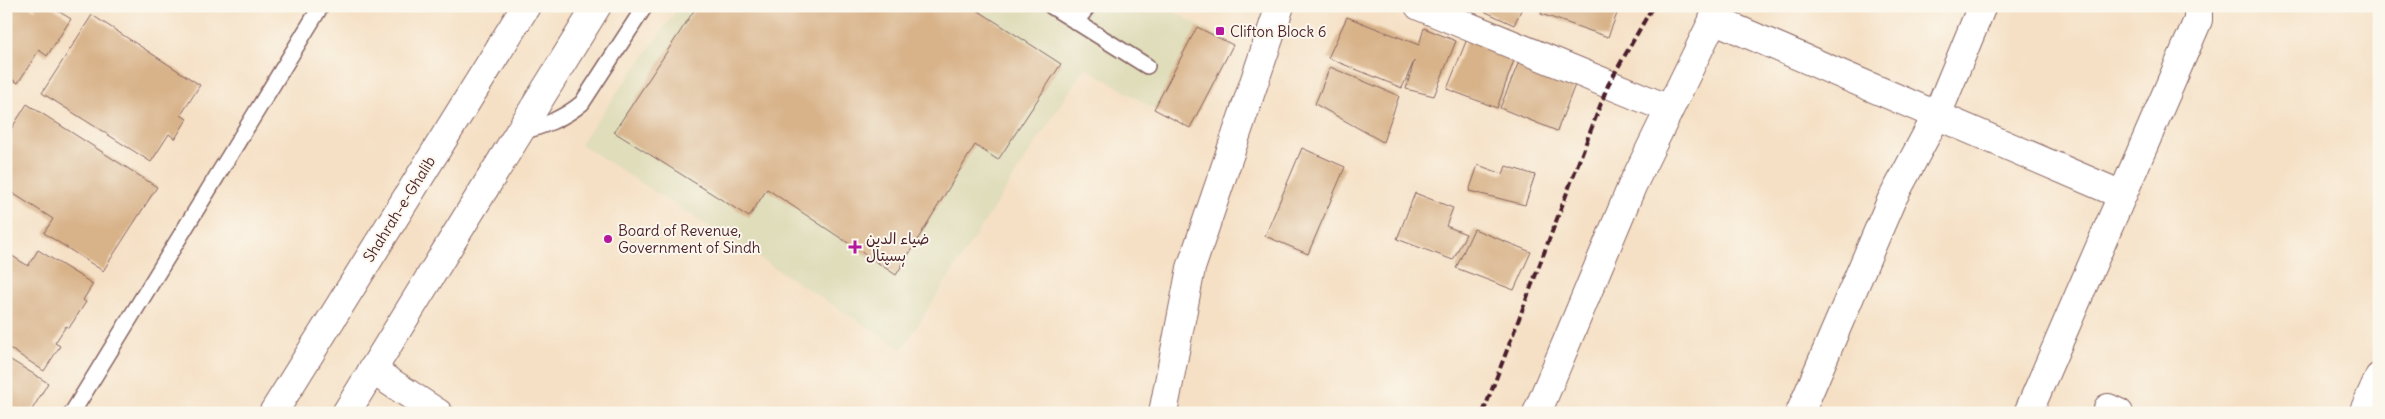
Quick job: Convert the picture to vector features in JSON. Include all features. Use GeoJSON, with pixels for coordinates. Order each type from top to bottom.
{"type":"FeatureCollection","features":[{"type":"Feature","properties":{"kind":"street","name":"Shahrah-e-Ghalib"},"geometry":{"type":"LineString","coordinates":[[273,413],[526,6]]}},
{"type":"Feature","properties":{"kind":"street"},"geometry":{"type":"LineString","coordinates":[[346,413],[597,6]]}},
{"type":"Feature","properties":{"kind":"street"},"geometry":{"type":"LineString","coordinates":[[1163,413],[1191,268],[1280,6]]}},
{"type":"Feature","properties":{"kind":"street"},"geometry":{"type":"LineString","coordinates":[[1419,6],[1669,109]]}},
{"type":"Feature","properties":{"kind":"street"},"geometry":{"type":"LineString","coordinates":[[1800,413],[1891,201],[1937,115],[1982,6]]}},
{"type":"Feature","properties":{"kind":"street"},"geometry":{"type":"LineString","coordinates":[[2028,413],[2198,20],[2198,6]]}},
{"type":"Feature","properties":{"kind":"street"},"geometry":{"type":"LineString","coordinates":[[1537,413],[1632,186],[1716,13],[1937,115],[2122,195]]}},
{"type":"Feature","properties":{"kind":"street"},"geometry":{"type":"LineString","coordinates":[[372,370],[438,413]]}},
{"type":"Feature","properties":{"kind":"street"},"geometry":{"type":"LineString","coordinates":[[2363,413],[2379,377]]}},
{"type":"Feature","properties":{"kind":"lane"},"geometry":{"type":"LineString","coordinates":[[72,413],[321,6]]}},
{"type":"Feature","properties":{"kind":"lane"},"geometry":{"type":"LineString","coordinates":[[518,133],[555,122],[569,114],[582,103],[645,6]]}},
{"type":"Feature","properties":{"kind":"lane"},"geometry":{"type":"LineString","coordinates":[[1051,6],[1147,66]]}},
{"type":"Feature","properties":{"kind":"lane"},"geometry":{"type":"LineString","coordinates":[[1076,22],[1088,6]]}},
{"type":"Feature","properties":{"kind":"shaded area","name":"ضیاء الدین ہسپتال"},"geometry":{"type":"Polygon","coordinates":[[[680,6],[1164,6],[1233,45],[1190,128],[1154,109],[1085,67],[902,349],[580,144],[680,6]]]}},
{"type":"Feature","properties":{"kind":"building"},"geometry":{"type":"Polygon","coordinates":[[[6,6],[29,6],[35,10],[37,6],[50,6],[71,19],[47,56],[39,50],[18,83],[6,76],[6,6]]]}},
{"type":"Feature","properties":{"kind":"building","name":"ضیاء الدین ہسپتال"},"geometry":{"type":"Polygon","coordinates":[[[697,6],[971,6],[1061,64],[998,160],[975,145],[896,275],[767,189],[749,217],[614,132],[697,6]]]}},
{"type":"Feature","properties":{"kind":"building"},"geometry":{"type":"Polygon","coordinates":[[[1473,6],[1523,6],[1514,25],[1473,6]]]}},
{"type":"Feature","properties":{"kind":"building"},"geometry":{"type":"Polygon","coordinates":[[[1545,6],[1620,6],[1608,37],[1541,14],[1545,6]]]}},
{"type":"Feature","properties":{"kind":"building"},"geometry":{"type":"Polygon","coordinates":[[[92,15],[200,85],[181,115],[187,119],[175,139],[169,134],[151,162],[42,93],[92,15]]]}},
{"type":"Feature","properties":{"kind":"building"},"geometry":{"type":"Polygon","coordinates":[[[1347,17],[1419,45],[1424,28],[1456,41],[1434,96],[1406,89],[1414,61],[1402,88],[1328,58],[1347,17]]]}},
{"type":"Feature","properties":{"kind":"building"},"geometry":{"type":"Polygon","coordinates":[[[1197,27],[1233,45],[1190,128],[1154,109],[1197,27]]]}},
{"type":"Feature","properties":{"kind":"building"},"geometry":{"type":"Polygon","coordinates":[[[1471,29],[1518,49],[1497,108],[1447,89],[1471,29]]]}},
{"type":"Feature","properties":{"kind":"building"},"geometry":{"type":"Polygon","coordinates":[[[1522,54],[1578,77],[1557,131],[1500,108],[1522,54]]]}},
{"type":"Feature","properties":{"kind":"building"},"geometry":{"type":"Polygon","coordinates":[[[1330,67],[1399,96],[1383,142],[1315,104],[1330,67]]]}},
{"type":"Feature","properties":{"kind":"building"},"geometry":{"type":"Polygon","coordinates":[[[27,104],[157,187],[103,271],[44,233],[53,219],[6,189],[6,137],[27,104]]]}},
{"type":"Feature","properties":{"kind":"building"},"geometry":{"type":"Polygon","coordinates":[[[1302,148],[1345,167],[1308,254],[1265,236],[1302,148]]]}},
{"type":"Feature","properties":{"kind":"building"},"geometry":{"type":"Polygon","coordinates":[[[1478,165],[1503,174],[1506,166],[1535,175],[1525,205],[1469,191],[1478,165]]]}},
{"type":"Feature","properties":{"kind":"building"},"geometry":{"type":"Polygon","coordinates":[[[1415,193],[1453,208],[1446,226],[1466,234],[1453,260],[1397,239],[1415,193]]]}},
{"type":"Feature","properties":{"kind":"building"},"geometry":{"type":"Polygon","coordinates":[[[1474,229],[1531,252],[1514,290],[1456,268],[1474,229]]]}},
{"type":"Feature","properties":{"kind":"building"},"geometry":{"type":"Polygon","coordinates":[[[38,250],[93,284],[83,300],[86,302],[69,328],[66,326],[55,343],[60,346],[44,371],[6,346],[6,252],[28,266],[38,250]]]}},
{"type":"Feature","properties":{"kind":"building"},"geometry":{"type":"Polygon","coordinates":[[[6,357],[48,383],[30,413],[6,413],[6,357]]]}},
{"type":"Feature","properties":{"kind":"railway"},"geometry":{"type":"LineString","coordinates":[[1483,413],[1608,85],[1653,6]]}},
{"type":"Feature","properties":{"kind":"place","name":"Clifton Block 6"},"geometry":{"type":"Point","coordinates":[1220,31]}},
{"type":"Feature","properties":{"kind":"place","name":"Board of Revenue, Government of Sindh"},"geometry":{"type":"Point","coordinates":[608,239]}},
{"type":"Feature","properties":{"kind":"place","name":"ضیاء الدین ہسپتال"},"geometry":{"type":"Point","coordinates":[855,247]}}]}
